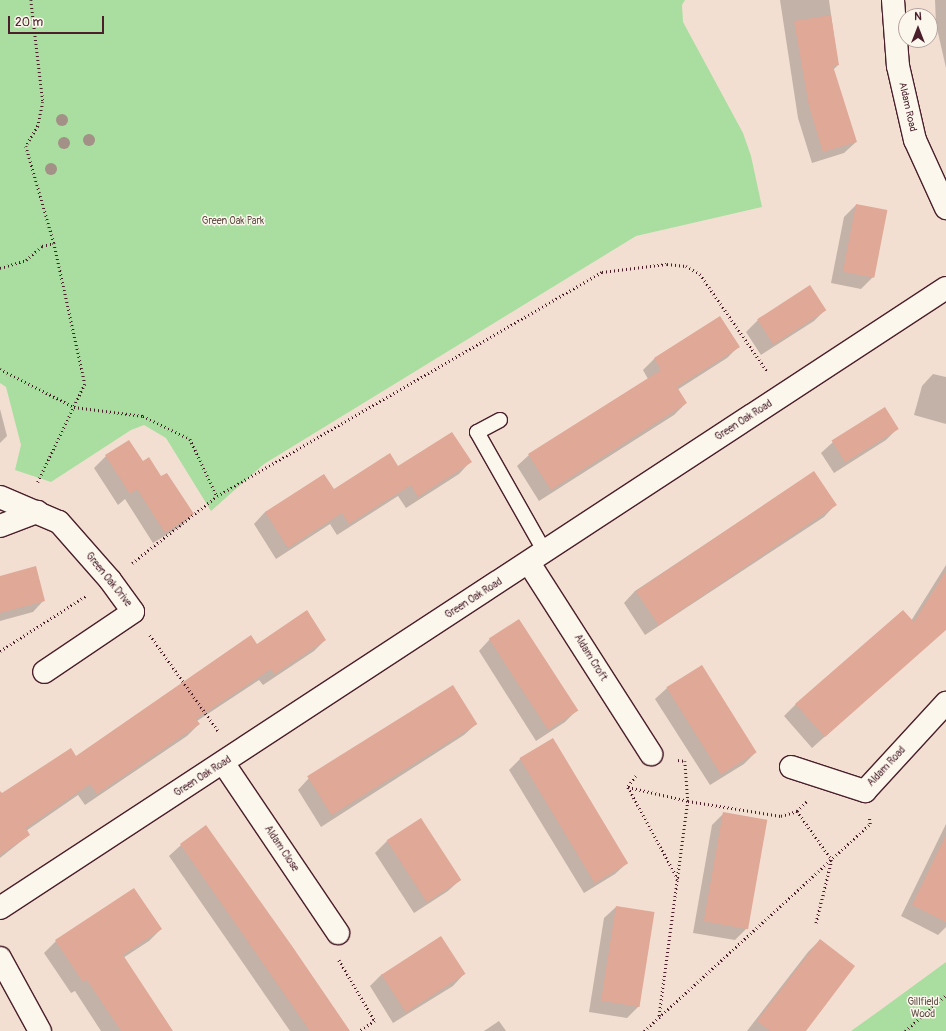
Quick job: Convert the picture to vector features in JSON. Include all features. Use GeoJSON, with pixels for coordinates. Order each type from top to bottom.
{"type":"FeatureCollection","features":[{"type":"Feature","properties":{"kind":"street","name":"Aldam Road"},"geometry":{"type":"LineString","coordinates":[[893,0],[898,66],[915,140],[946,208]]}},
{"type":"Feature","properties":{"kind":"street","name":"Green Oak Road"},"geometry":{"type":"LineString","coordinates":[[0,908],[230,760],[946,288]]}},
{"type":"Feature","properties":{"kind":"street","name":"Green Oak Drive"},"geometry":{"type":"LineString","coordinates":[[0,497],[59,522],[110,580],[133,612],[44,672]]}},
{"type":"Feature","properties":{"kind":"street"},"geometry":{"type":"LineString","coordinates":[[0,526],[32,510]]}},
{"type":"Feature","properties":{"kind":"street","name":"Aldam Croft"},"geometry":{"type":"LineString","coordinates":[[537,557],[651,754]]}},
{"type":"Feature","properties":{"kind":"street","name":"Aldam Road"},"geometry":{"type":"LineString","coordinates":[[791,767],[865,791],[946,703]]}},
{"type":"Feature","properties":{"kind":"street","name":"Aldam Close"},"geometry":{"type":"LineString","coordinates":[[230,760],[338,934]]}},
{"type":"Feature","properties":{"kind":"street"},"geometry":{"type":"LineString","coordinates":[[0,958],[40,1031]]}},
{"type":"Feature","properties":{"kind":"lane"},"geometry":{"type":"LineString","coordinates":[[500,420],[477,432],[537,557]]}},
{"type":"Feature","properties":{"kind":"path"},"geometry":{"type":"LineString","coordinates":[[31,0],[43,102],[38,126],[26,146],[54,243],[85,384],[41,474],[32,510]]}},
{"type":"Feature","properties":{"kind":"path"},"geometry":{"type":"LineString","coordinates":[[0,268],[26,260],[42,246],[54,243]]}},
{"type":"Feature","properties":{"kind":"path"},"geometry":{"type":"LineString","coordinates":[[0,651],[110,580],[217,496],[602,272],[667,264],[686,266],[700,274],[784,395]]}},
{"type":"Feature","properties":{"kind":"path"},"geometry":{"type":"LineString","coordinates":[[0,369],[74,407],[143,416],[190,439],[217,496]]}},
{"type":"Feature","properties":{"kind":"path"},"geometry":{"type":"LineString","coordinates":[[133,612],[230,760]]}},
{"type":"Feature","properties":{"kind":"path"},"geometry":{"type":"LineString","coordinates":[[628,787],[651,754],[685,761],[688,801],[659,1018]]}},
{"type":"Feature","properties":{"kind":"path"},"geometry":{"type":"LineString","coordinates":[[628,787],[688,801],[781,816],[797,811],[829,780]]}},
{"type":"Feature","properties":{"kind":"path"},"geometry":{"type":"LineString","coordinates":[[628,787],[678,879]]}},
{"type":"Feature","properties":{"kind":"path"},"geometry":{"type":"LineString","coordinates":[[644,1031],[870,824],[865,791]]}},
{"type":"Feature","properties":{"kind":"path"},"geometry":{"type":"LineString","coordinates":[[797,811],[832,860],[816,924]]}},
{"type":"Feature","properties":{"kind":"path"},"geometry":{"type":"LineString","coordinates":[[338,934],[345,944],[334,952],[375,1021],[360,1031]]}},
{"type":"Feature","properties":{"kind":"path"},"geometry":{"type":"LineString","coordinates":[[905,1031],[946,995]]}},
{"type":"Feature","properties":{"kind":"green space","name":"Green Oak Park"},"geometry":{"type":"Polygon","coordinates":[[[0,0],[685,0],[682,5],[683,22],[743,133],[751,156],[762,207],[636,236],[264,464],[211,511],[166,438],[144,425],[131,430],[51,482],[15,470],[21,445],[6,387],[0,383],[0,0]]]}},
{"type":"Feature","properties":{"kind":"green space","name":"Gillfield Wood"},"geometry":{"type":"Polygon","coordinates":[[[946,962],[946,1031],[851,1031],[879,1011],[946,962]]]}},
{"type":"Feature","properties":{"kind":"building"},"geometry":{"type":"Polygon","coordinates":[[[831,15],[839,65],[833,66],[857,142],[823,152],[809,106],[794,21],[831,15]]]}},
{"type":"Feature","properties":{"kind":"building"},"geometry":{"type":"Polygon","coordinates":[[[856,204],[887,210],[874,278],[843,272],[856,204]]]}},
{"type":"Feature","properties":{"kind":"building"},"geometry":{"type":"Polygon","coordinates":[[[810,285],[826,310],[774,344],[757,319],[810,285]]]}},
{"type":"Feature","properties":{"kind":"building"},"geometry":{"type":"Polygon","coordinates":[[[720,316],[740,347],[677,387],[687,403],[551,490],[528,454],[661,370],[654,358],[720,316]]]}},
{"type":"Feature","properties":{"kind":"building"},"geometry":{"type":"Polygon","coordinates":[[[885,407],[899,429],[845,462],[832,440],[885,407]]]}},
{"type":"Feature","properties":{"kind":"building"},"geometry":{"type":"Polygon","coordinates":[[[452,432],[472,462],[418,497],[411,485],[349,524],[342,513],[288,548],[265,512],[324,474],[334,489],[390,453],[398,466],[452,432]]]}},
{"type":"Feature","properties":{"kind":"building"},"geometry":{"type":"Polygon","coordinates":[[[129,440],[143,461],[149,457],[161,476],[167,473],[194,514],[165,533],[137,489],[130,494],[105,455],[129,440]]]}},
{"type":"Feature","properties":{"kind":"building"},"geometry":{"type":"Polygon","coordinates":[[[814,471],[837,505],[659,625],[636,591],[814,471]]]}},
{"type":"Feature","properties":{"kind":"building"},"geometry":{"type":"Polygon","coordinates":[[[36,566],[45,601],[0,613],[0,576],[36,566]]]}},
{"type":"Feature","properties":{"kind":"building"},"geometry":{"type":"Polygon","coordinates":[[[946,571],[946,630],[825,737],[795,704],[903,610],[914,622],[946,571]]]}},
{"type":"Feature","properties":{"kind":"building"},"geometry":{"type":"Polygon","coordinates":[[[307,610],[326,640],[275,674],[271,669],[196,719],[200,724],[97,794],[90,784],[26,828],[30,835],[0,855],[0,791],[2,793],[71,748],[76,756],[251,635],[257,644],[307,610]]]}},
{"type":"Feature","properties":{"kind":"building"},"geometry":{"type":"Polygon","coordinates":[[[519,619],[578,710],[548,730],[489,639],[519,619]]]}},
{"type":"Feature","properties":{"kind":"building"},"geometry":{"type":"Polygon","coordinates":[[[702,665],[757,752],[721,775],[666,687],[702,665]]]}},
{"type":"Feature","properties":{"kind":"building"},"geometry":{"type":"Polygon","coordinates":[[[453,685],[477,724],[332,815],[307,776],[453,685]]]}},
{"type":"Feature","properties":{"kind":"building"},"geometry":{"type":"Polygon","coordinates":[[[553,738],[628,863],[595,883],[520,758],[553,738]]]}},
{"type":"Feature","properties":{"kind":"building"},"geometry":{"type":"Polygon","coordinates":[[[723,812],[767,820],[748,929],[704,921],[723,812]]]}},
{"type":"Feature","properties":{"kind":"building"},"geometry":{"type":"Polygon","coordinates":[[[421,818],[461,880],[427,902],[387,840],[421,818]]]}},
{"type":"Feature","properties":{"kind":"building"},"geometry":{"type":"Polygon","coordinates":[[[206,825],[350,1031],[310,1031],[180,844],[206,825]]]}},
{"type":"Feature","properties":{"kind":"building"},"geometry":{"type":"Polygon","coordinates":[[[946,835],[946,922],[912,905],[946,835]]]}},
{"type":"Feature","properties":{"kind":"building"},"geometry":{"type":"Polygon","coordinates":[[[134,888],[162,929],[123,955],[173,1031],[121,1031],[87,980],[83,982],[55,940],[134,888]]]}},
{"type":"Feature","properties":{"kind":"building"},"geometry":{"type":"Polygon","coordinates":[[[616,906],[655,912],[640,1007],[601,1001],[616,906]]]}},
{"type":"Feature","properties":{"kind":"building"},"geometry":{"type":"Polygon","coordinates":[[[441,936],[466,974],[406,1012],[381,975],[441,936]]]}},
{"type":"Feature","properties":{"kind":"building"},"geometry":{"type":"Polygon","coordinates":[[[820,939],[855,966],[806,1031],[770,1031],[757,1021],[820,939]]]}}]}
